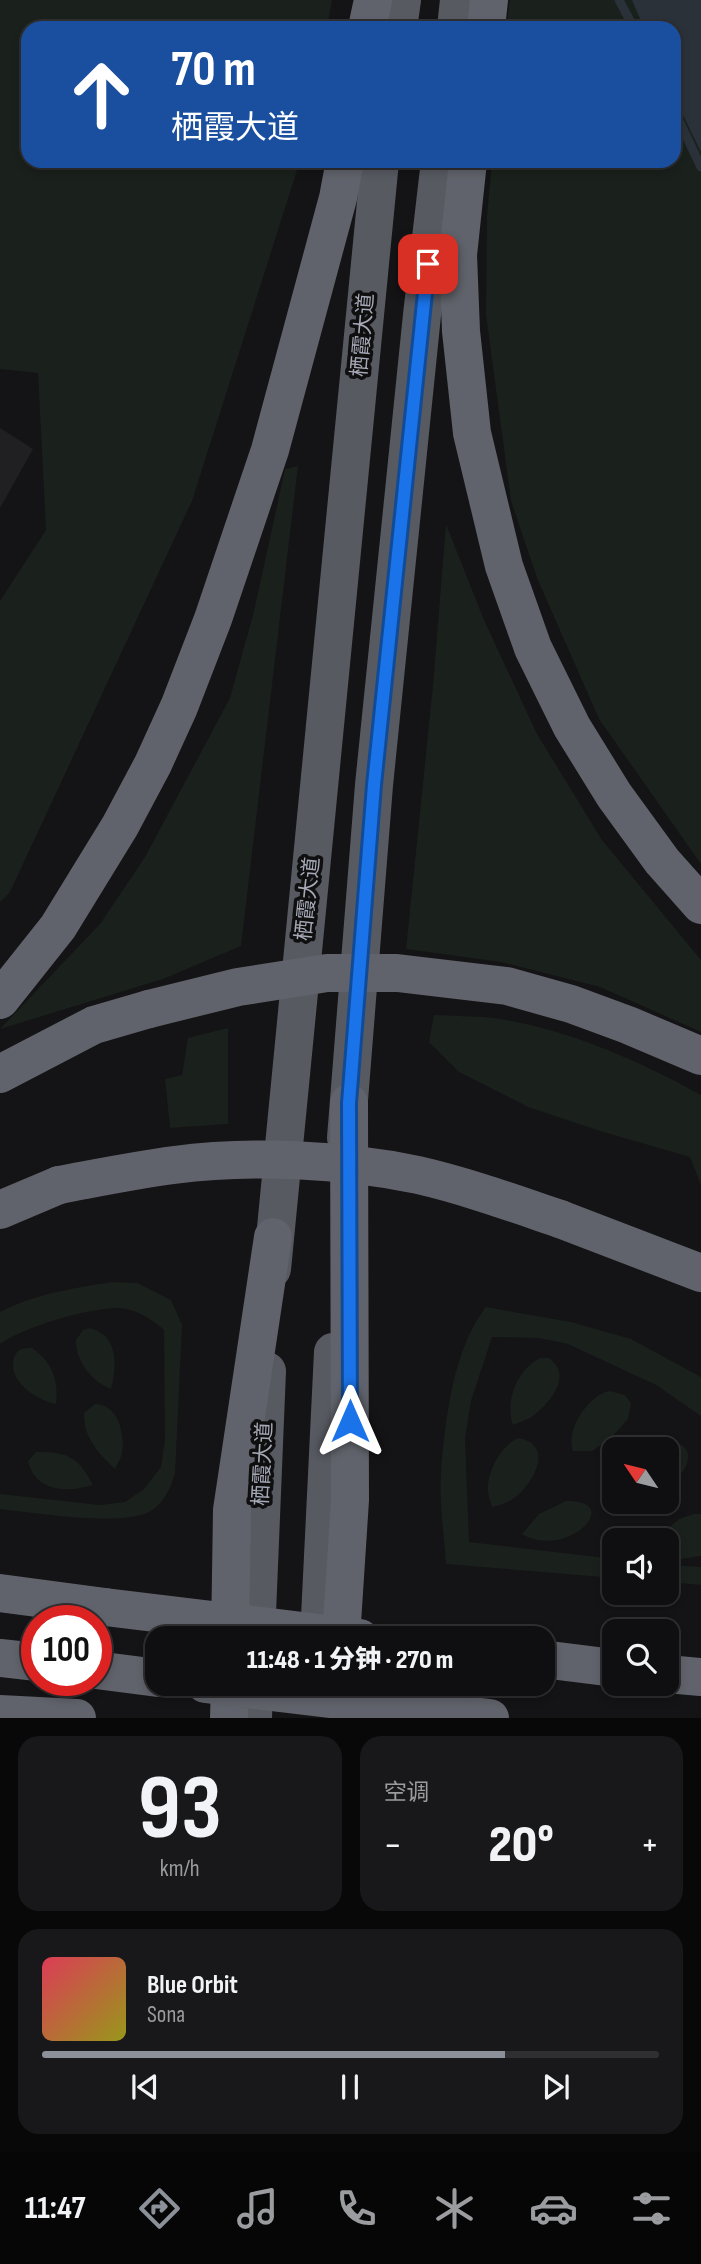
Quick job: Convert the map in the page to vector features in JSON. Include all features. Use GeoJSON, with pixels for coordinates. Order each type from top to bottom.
{"type":"FeatureCollection","features":[{"type":"Feature","properties":{"kind":"highway"},"geometry":{"type":"LineString","coordinates":[[368,21],[373,0]]}},
{"type":"Feature","properties":{"kind":"highway"},"geometry":{"type":"LineString","coordinates":[[399,21],[402,0]]}},
{"type":"Feature","properties":{"kind":"highway"},"geometry":{"type":"LineString","coordinates":[[457,21],[459,0]]}},
{"type":"Feature","properties":{"kind":"highway"},"geometry":{"type":"LineString","coordinates":[[487,21],[489,0]]}},
{"type":"Feature","properties":{"kind":"highway"},"geometry":{"type":"LineString","coordinates":[[0,1000],[58,927],[113,838],[153,764],[179,707],[213,619],[270,450],[344,168]]}},
{"type":"Feature","properties":{"kind":"highway","name":"栖霞大道"},"geometry":{"type":"LineString","coordinates":[[257,1626],[273,1237],[379,168]]}},
{"type":"Feature","properties":{"kind":"highway"},"geometry":{"type":"LineString","coordinates":[[320,1626],[340,1222],[374,785],[439,168]]}},
{"type":"Feature","properties":{"kind":"highway"},"geometry":{"type":"LineString","coordinates":[[467,168],[458,255],[461,331],[472,433],[503,566],[533,648],[572,727],[614,795],[662,861],[701,905]]}},
{"type":"Feature","properties":{"kind":"highway"},"geometry":{"type":"LineString","coordinates":[[0,1074],[94,1025],[238,988],[327,973],[397,973],[507,986],[617,1020],[701,1056]]}},
{"type":"Feature","properties":{"kind":"highway"},"geometry":{"type":"LineString","coordinates":[[342,1626],[350,1500],[349,1103]]}},
{"type":"Feature","properties":{"kind":"highway"},"geometry":{"type":"LineString","coordinates":[[0,1210],[59,1185],[175,1165],[258,1160],[332,1163],[417,1175],[491,1196],[560,1219],[701,1273]]}},
{"type":"Feature","properties":{"kind":"highway"},"geometry":{"type":"LineString","coordinates":[[230,1626],[232,1510],[273,1237]]}},
{"type":"Feature","properties":{"kind":"highway"},"geometry":{"type":"LineString","coordinates":[[0,1593],[262,1626]]}},
{"type":"Feature","properties":{"kind":"highway"},"geometry":{"type":"LineString","coordinates":[[0,1658],[21,1660]]}},
{"type":"Feature","properties":{"kind":"highway"},"geometry":{"type":"LineString","coordinates":[[555,1661],[602,1667]]}},
{"type":"Feature","properties":{"kind":"highway"},"geometry":{"type":"LineString","coordinates":[[112,1672],[145,1676]]}},
{"type":"Feature","properties":{"kind":"highway"},"geometry":{"type":"LineString","coordinates":[[679,1675],[701,1678]]}},
{"type":"Feature","properties":{"kind":"highway"},"geometry":{"type":"LineString","coordinates":[[229,1696],[229,1718]]}},
{"type":"Feature","properties":{"kind":"highway"},"geometry":{"type":"LineString","coordinates":[[253,1718],[254,1696]]}},
{"type":"Feature","properties":{"kind":"highway"},"geometry":{"type":"LineString","coordinates":[[306,1696],[473,1716]]}},
{"type":"Feature","properties":{"kind":"highway"},"geometry":{"type":"LineString","coordinates":[[315,1718],[316,1696]]}},
{"type":"Feature","properties":{"kind":"highway"},"geometry":{"type":"LineString","coordinates":[[336,1718],[337,1696]]}},
{"type":"Feature","properties":{"kind":"highway"},"geometry":{"type":"LineString","coordinates":[[0,1701],[73,1717]]}},
{"type":"Feature","properties":{"kind":"highway"},"geometry":{"type":"LineString","coordinates":[[0,1714],[73,1717]]}},
{"type":"Feature","properties":{"kind":"shaded area"},"geometry":{"type":"Polygon","coordinates":[[[0,0],[332,0],[328,21],[21,21],[21,168],[298,168],[192,501],[10,892],[0,902],[0,601],[46,530],[38,373],[0,369],[0,0]]]}},
{"type":"Feature","properties":{"kind":"shaded area"},"geometry":{"type":"Polygon","coordinates":[[[510,0],[701,0],[701,864],[599,719],[537,578],[511,501],[486,315],[487,216],[491,168],[681,168],[681,21],[507,21],[510,0]]]}},
{"type":"Feature","properties":{"kind":"shaded area"},"geometry":{"type":"Polygon","coordinates":[[[632,0],[701,0],[701,152],[681,111],[681,21],[641,21],[632,0]]]}},
{"type":"Feature","properties":{"kind":"shaded area"},"geometry":{"type":"Polygon","coordinates":[[[0,428],[33,449],[0,508],[0,428]]]}},
{"type":"Feature","properties":{"kind":"shaded area"},"geometry":{"type":"Polygon","coordinates":[[[298,466],[241,946],[163,979],[0,1029],[100,924],[145,857],[230,698],[254,611],[285,469],[298,466]]]}},
{"type":"Feature","properties":{"kind":"shaded area"},"geometry":{"type":"Polygon","coordinates":[[[446,524],[484,620],[537,734],[602,840],[701,960],[701,1032],[600,987],[501,962],[406,949],[433,685],[446,524]]]}},
{"type":"Feature","properties":{"kind":"shaded area"},"geometry":{"type":"Polygon","coordinates":[[[434,1015],[520,1022],[574,1037],[627,1058],[701,1095],[701,1185],[690,1157],[528,1107],[459,1072],[429,1042],[434,1015]]]}},
{"type":"Feature","properties":{"kind":"shaded area"},"geometry":{"type":"Polygon","coordinates":[[[228,1028],[228,1124],[170,1128],[165,1079],[182,1075],[188,1038],[228,1028]]]}},
{"type":"Feature","properties":{"kind":"shaded area"},"geometry":{"type":"Polygon","coordinates":[[[112,1282],[137,1283],[171,1300],[182,1325],[175,1474],[168,1491],[162,1502],[153,1510],[133,1517],[96,1519],[0,1509],[0,1494],[100,1505],[125,1502],[144,1489],[161,1467],[165,1439],[164,1330],[159,1326],[129,1309],[103,1309],[39,1325],[0,1344],[0,1312],[41,1296],[112,1282]]]}},
{"type":"Feature","properties":{"kind":"shaded area"},"geometry":{"type":"Polygon","coordinates":[[[486,1307],[571,1322],[631,1339],[701,1377],[701,1416],[656,1385],[568,1344],[539,1338],[492,1337],[471,1401],[465,1438],[469,1542],[602,1558],[602,1577],[446,1564],[441,1483],[448,1408],[458,1364],[475,1324],[486,1307]]]}},
{"type":"Feature","properties":{"kind":"shaded area"},"geometry":{"type":"Polygon","coordinates":[[[89,1328],[106,1337],[114,1352],[111,1389],[91,1376],[78,1355],[76,1340],[83,1330],[89,1328]]]}},
{"type":"Feature","properties":{"kind":"shaded area"},"geometry":{"type":"Polygon","coordinates":[[[32,1348],[45,1359],[53,1372],[56,1404],[32,1394],[19,1382],[15,1374],[13,1366],[17,1352],[32,1348]]]}},
{"type":"Feature","properties":{"kind":"shaded area"},"geometry":{"type":"Polygon","coordinates":[[[540,1358],[549,1358],[556,1365],[559,1372],[557,1388],[533,1416],[513,1425],[510,1406],[515,1387],[525,1370],[540,1358]]]}},
{"type":"Feature","properties":{"kind":"shaded area"},"geometry":{"type":"Polygon","coordinates":[[[610,1391],[625,1395],[631,1403],[628,1419],[612,1437],[602,1437],[602,1444],[592,1451],[573,1451],[572,1433],[581,1414],[602,1394],[610,1391]]]}},
{"type":"Feature","properties":{"kind":"shaded area"},"geometry":{"type":"Polygon","coordinates":[[[95,1404],[110,1409],[119,1422],[122,1453],[115,1469],[98,1451],[86,1430],[84,1413],[95,1404]]]}},
{"type":"Feature","properties":{"kind":"shaded area"},"geometry":{"type":"Polygon","coordinates":[[[518,1438],[536,1447],[538,1463],[535,1472],[512,1500],[492,1507],[488,1483],[493,1467],[506,1447],[518,1438]]]}},
{"type":"Feature","properties":{"kind":"shaded area"},"geometry":{"type":"Polygon","coordinates":[[[679,1444],[687,1451],[688,1458],[679,1476],[679,1444]]]}},
{"type":"Feature","properties":{"kind":"shaded area"},"geometry":{"type":"Polygon","coordinates":[[[36,1452],[56,1453],[71,1458],[82,1468],[93,1485],[63,1489],[45,1484],[37,1479],[28,1461],[36,1452]]]}},
{"type":"Feature","properties":{"kind":"shaded area"},"geometry":{"type":"Polygon","coordinates":[[[566,1501],[583,1503],[591,1510],[590,1518],[583,1527],[572,1535],[556,1540],[539,1540],[522,1534],[539,1514],[566,1501]]]}},
{"type":"Feature","properties":{"kind":"shaded area"},"geometry":{"type":"Polygon","coordinates":[[[701,1514],[701,1556],[679,1558],[679,1528],[668,1528],[679,1519],[701,1514]]]}},
{"type":"Feature","properties":{"kind":"shaded area"},"geometry":{"type":"Polygon","coordinates":[[[679,1566],[701,1567],[701,1585],[679,1583],[679,1566]]]}},
{"type":"Feature","properties":{"kind":"waterway"},"geometry":{"type":"LineString","coordinates":[[619,0],[630,21]]}},
{"type":"Feature","properties":{"kind":"waterway"},"geometry":{"type":"LineString","coordinates":[[681,125],[701,167]]}},
{"type":"Feature","properties":{"kind":"route"},"geometry":{"type":"LineString","coordinates":[[350,1421],[349,1103],[374,785],[428,264]]}}]}
